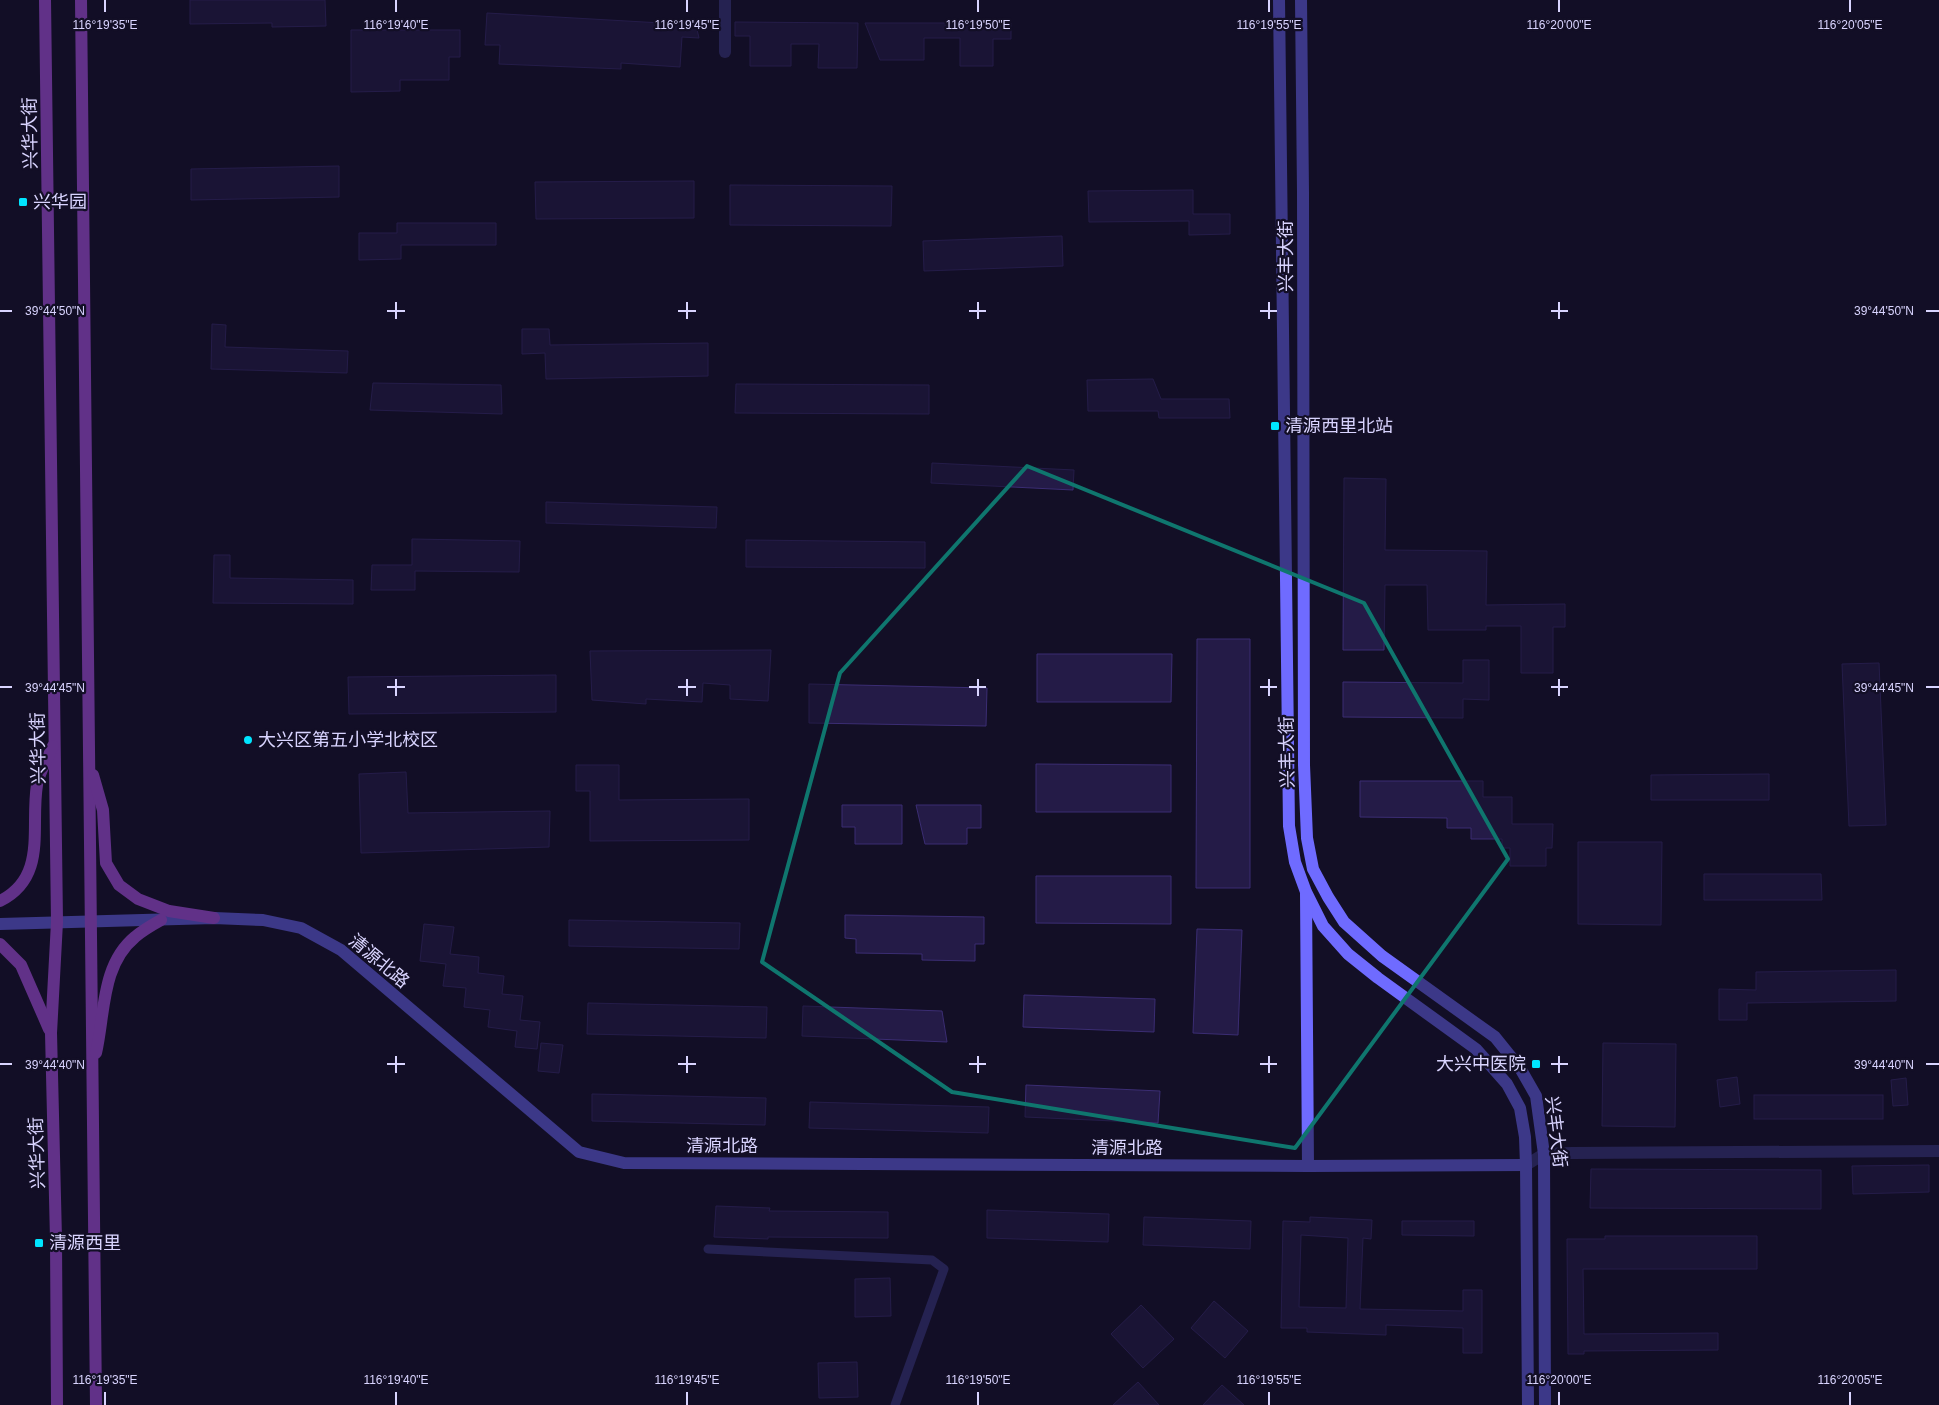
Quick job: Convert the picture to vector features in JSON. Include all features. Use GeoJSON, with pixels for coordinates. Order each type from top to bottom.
{"type":"FeatureCollection","features":[{"type":"Feature","properties":{"kind":"main road","name":"兴华大街"},"geometry":{"type":"LineString","coordinates":[[45,0],[57,922],[51,1033],[56,1238],[57,1405]]}},
{"type":"Feature","properties":{"kind":"main road","name":"兴丰大街"},"geometry":{"type":"LineString","coordinates":[[1279,0],[1289,826],[1295,862],[1306,892],[1324,926],[1348,954],[1476,1050],[1507,1084],[1520,1108],[1525,1137],[1526,1165],[1528,1405]]}},
{"type":"Feature","properties":{"kind":"main road","name":"兴丰大街"},"geometry":{"type":"LineString","coordinates":[[1301,0],[1304,765],[1306,838],[1313,869],[1344,922],[1382,956],[1495,1037],[1520,1068],[1536,1096],[1544,1154],[1545,1405]]}},
{"type":"Feature","properties":{"kind":"main road"},"geometry":{"type":"LineString","coordinates":[[81,1],[96,1405]]}},
{"type":"Feature","properties":{"kind":"main road"},"geometry":{"type":"LineString","coordinates":[[0,901],[9,896],[26,880],[34,853],[37,783],[55,741]]}},
{"type":"Feature","properties":{"kind":"main road"},"geometry":{"type":"LineString","coordinates":[[88,757],[103,810],[106,863],[119,884],[138,899],[168,911],[214,918]]}},
{"type":"Feature","properties":{"kind":"main road"},"geometry":{"type":"LineString","coordinates":[[1306,892],[1308,1166]]}},
{"type":"Feature","properties":{"kind":"main road","name":"清源北路"},"geometry":{"type":"LineString","coordinates":[[0,924],[214,918],[262,920],[301,928],[341,950],[579,1152],[624,1163],[1526,1165]]}},
{"type":"Feature","properties":{"kind":"main road"},"geometry":{"type":"LineString","coordinates":[[91,1072],[101,1033],[107,986],[117,959],[134,938],[161,920]]}},
{"type":"Feature","properties":{"kind":"main road"},"geometry":{"type":"LineString","coordinates":[[0,944],[21,965],[51,1033]]}},
{"type":"Feature","properties":{"kind":"street"},"geometry":{"type":"LineString","coordinates":[[725,0],[725,52]]}},
{"type":"Feature","properties":{"kind":"street"},"geometry":{"type":"LineString","coordinates":[[1526,1165],[1544,1154],[1939,1151]]}},
{"type":"Feature","properties":{"kind":"lane"},"geometry":{"type":"LineString","coordinates":[[708,1249],[932,1260],[944,1269],[895,1405]]}},
{"type":"Feature","properties":{"kind":"highlighted area"},"geometry":{"type":"Polygon","coordinates":[[[1027,466],[1364,603],[1508,859],[1295,1148],[952,1092],[762,962],[840,673],[1027,466]]]}},
{"type":"Feature","properties":{"kind":"building"},"geometry":{"type":"Polygon","coordinates":[[[190,0],[325,0],[326,26],[272,27],[272,23],[190,24],[190,0]]]}},
{"type":"Feature","properties":{"kind":"building"},"geometry":{"type":"Polygon","coordinates":[[[487,13],[696,25],[699,38],[682,37],[680,67],[621,63],[621,69],[499,64],[500,45],[485,45],[487,13]]]}},
{"type":"Feature","properties":{"kind":"building"},"geometry":{"type":"Polygon","coordinates":[[[735,22],[858,23],[857,68],[818,68],[819,44],[791,44],[791,66],[750,66],[750,36],[735,36],[735,22]]]}},
{"type":"Feature","properties":{"kind":"building"},"geometry":{"type":"Polygon","coordinates":[[[865,23],[1011,23],[1011,39],[993,39],[993,66],[960,66],[960,38],[924,38],[924,60],[880,60],[865,23]]]}},
{"type":"Feature","properties":{"kind":"building"},"geometry":{"type":"Polygon","coordinates":[[[351,30],[460,30],[460,57],[449,57],[449,80],[400,80],[400,91],[351,92],[351,30]]]}},
{"type":"Feature","properties":{"kind":"building"},"geometry":{"type":"Polygon","coordinates":[[[339,166],[339,197],[191,200],[191,169],[339,166]]]}},
{"type":"Feature","properties":{"kind":"building"},"geometry":{"type":"Polygon","coordinates":[[[694,181],[694,218],[536,219],[535,182],[694,181]]]}},
{"type":"Feature","properties":{"kind":"building"},"geometry":{"type":"Polygon","coordinates":[[[730,185],[892,186],[891,226],[730,225],[730,185]]]}},
{"type":"Feature","properties":{"kind":"building"},"geometry":{"type":"Polygon","coordinates":[[[1193,190],[1193,214],[1230,214],[1230,234],[1189,235],[1189,221],[1089,222],[1088,191],[1193,190]]]}},
{"type":"Feature","properties":{"kind":"building"},"geometry":{"type":"Polygon","coordinates":[[[397,223],[496,223],[496,245],[401,245],[401,259],[359,260],[359,233],[397,233],[397,223]]]}},
{"type":"Feature","properties":{"kind":"building"},"geometry":{"type":"Polygon","coordinates":[[[1062,236],[1063,266],[924,271],[923,241],[1062,236]]]}},
{"type":"Feature","properties":{"kind":"building"},"geometry":{"type":"Polygon","coordinates":[[[212,324],[226,325],[225,347],[348,351],[347,373],[211,369],[212,324]]]}},
{"type":"Feature","properties":{"kind":"building"},"geometry":{"type":"Polygon","coordinates":[[[522,329],[549,329],[550,345],[708,343],[708,376],[546,379],[545,353],[522,354],[522,329]]]}},
{"type":"Feature","properties":{"kind":"building"},"geometry":{"type":"Polygon","coordinates":[[[1153,379],[1161,399],[1229,399],[1230,418],[1159,418],[1158,411],[1088,411],[1087,380],[1153,379]]]}},
{"type":"Feature","properties":{"kind":"building"},"geometry":{"type":"Polygon","coordinates":[[[373,383],[501,385],[502,414],[370,410],[373,383]]]}},
{"type":"Feature","properties":{"kind":"building"},"geometry":{"type":"Polygon","coordinates":[[[736,384],[929,385],[929,414],[735,413],[736,384]]]}},
{"type":"Feature","properties":{"kind":"building"},"geometry":{"type":"Polygon","coordinates":[[[932,463],[1074,470],[1073,490],[931,483],[932,463]]]}},
{"type":"Feature","properties":{"kind":"building"},"geometry":{"type":"Polygon","coordinates":[[[1344,478],[1386,479],[1385,550],[1487,551],[1486,605],[1565,604],[1565,627],[1553,627],[1553,673],[1521,673],[1521,626],[1486,626],[1486,630],[1428,630],[1427,585],[1385,585],[1384,650],[1343,650],[1344,478]]]}},
{"type":"Feature","properties":{"kind":"building"},"geometry":{"type":"Polygon","coordinates":[[[546,502],[717,507],[716,528],[546,523],[546,502]]]}},
{"type":"Feature","properties":{"kind":"building"},"geometry":{"type":"Polygon","coordinates":[[[412,539],[520,541],[519,572],[415,571],[415,590],[371,590],[372,565],[412,565],[412,539]]]}},
{"type":"Feature","properties":{"kind":"building"},"geometry":{"type":"Polygon","coordinates":[[[746,540],[925,542],[925,568],[746,567],[746,540]]]}},
{"type":"Feature","properties":{"kind":"building"},"geometry":{"type":"Polygon","coordinates":[[[214,555],[230,555],[230,578],[353,580],[353,604],[213,603],[214,555]]]}},
{"type":"Feature","properties":{"kind":"building"},"geometry":{"type":"Polygon","coordinates":[[[1197,639],[1250,639],[1250,888],[1196,888],[1197,639]]]}},
{"type":"Feature","properties":{"kind":"building"},"geometry":{"type":"Polygon","coordinates":[[[771,650],[768,701],[730,699],[730,685],[703,683],[702,702],[646,699],[646,704],[592,700],[590,651],[771,650]]]}},
{"type":"Feature","properties":{"kind":"building"},"geometry":{"type":"Polygon","coordinates":[[[1037,654],[1172,654],[1171,702],[1037,702],[1037,654]]]}},
{"type":"Feature","properties":{"kind":"building"},"geometry":{"type":"Polygon","coordinates":[[[1463,660],[1489,660],[1489,700],[1463,699],[1463,718],[1343,717],[1343,682],[1463,683],[1463,660]]]}},
{"type":"Feature","properties":{"kind":"building"},"geometry":{"type":"Polygon","coordinates":[[[1879,663],[1886,825],[1849,826],[1842,664],[1879,663]]]}},
{"type":"Feature","properties":{"kind":"building"},"geometry":{"type":"Polygon","coordinates":[[[556,675],[556,712],[349,714],[348,677],[556,675]]]}},
{"type":"Feature","properties":{"kind":"building"},"geometry":{"type":"Polygon","coordinates":[[[809,684],[987,688],[986,726],[809,723],[809,684]]]}},
{"type":"Feature","properties":{"kind":"building"},"geometry":{"type":"Polygon","coordinates":[[[1036,764],[1171,765],[1171,812],[1036,812],[1036,764]]]}},
{"type":"Feature","properties":{"kind":"building"},"geometry":{"type":"Polygon","coordinates":[[[576,765],[619,765],[619,800],[749,799],[749,840],[590,841],[590,791],[576,791],[576,765]]]}},
{"type":"Feature","properties":{"kind":"building"},"geometry":{"type":"Polygon","coordinates":[[[406,772],[408,813],[550,811],[549,847],[361,853],[359,774],[406,772]]]}},
{"type":"Feature","properties":{"kind":"building"},"geometry":{"type":"Polygon","coordinates":[[[1769,774],[1769,800],[1651,800],[1651,775],[1769,774]]]}},
{"type":"Feature","properties":{"kind":"building"},"geometry":{"type":"Polygon","coordinates":[[[1360,781],[1483,781],[1483,797],[1512,797],[1512,824],[1553,824],[1552,848],[1546,848],[1546,866],[1510,866],[1510,848],[1502,848],[1502,839],[1471,839],[1471,828],[1447,828],[1447,818],[1360,817],[1360,781]]]}},
{"type":"Feature","properties":{"kind":"building"},"geometry":{"type":"Polygon","coordinates":[[[842,805],[902,805],[902,844],[855,844],[855,827],[842,827],[842,805]]]}},
{"type":"Feature","properties":{"kind":"building"},"geometry":{"type":"Polygon","coordinates":[[[916,805],[981,805],[981,828],[967,828],[967,844],[925,844],[916,805]]]}},
{"type":"Feature","properties":{"kind":"building"},"geometry":{"type":"Polygon","coordinates":[[[1578,842],[1662,842],[1661,925],[1578,924],[1578,842]]]}},
{"type":"Feature","properties":{"kind":"building"},"geometry":{"type":"Polygon","coordinates":[[[1704,874],[1821,874],[1822,900],[1704,900],[1704,874]]]}},
{"type":"Feature","properties":{"kind":"building"},"geometry":{"type":"Polygon","coordinates":[[[1036,876],[1171,876],[1171,924],[1036,923],[1036,876]]]}},
{"type":"Feature","properties":{"kind":"building"},"geometry":{"type":"Polygon","coordinates":[[[845,915],[984,917],[984,944],[975,944],[975,961],[922,960],[922,954],[856,953],[856,939],[845,938],[845,915]]]}},
{"type":"Feature","properties":{"kind":"building"},"geometry":{"type":"Polygon","coordinates":[[[569,920],[740,923],[739,949],[569,946],[569,920]]]}},
{"type":"Feature","properties":{"kind":"building"},"geometry":{"type":"Polygon","coordinates":[[[424,924],[454,927],[450,954],[479,957],[478,973],[504,976],[502,994],[523,996],[520,1020],[540,1022],[537,1049],[515,1047],[517,1031],[488,1027],[490,1010],[464,1007],[466,988],[443,986],[446,964],[420,961],[424,924]]]}},
{"type":"Feature","properties":{"kind":"building"},"geometry":{"type":"Polygon","coordinates":[[[1197,929],[1242,930],[1238,1035],[1193,1033],[1197,929]]]}},
{"type":"Feature","properties":{"kind":"building"},"geometry":{"type":"Polygon","coordinates":[[[1896,970],[1896,1001],[1747,1003],[1747,1020],[1719,1020],[1719,989],[1756,990],[1756,972],[1896,970]]]}},
{"type":"Feature","properties":{"kind":"building"},"geometry":{"type":"Polygon","coordinates":[[[1024,995],[1155,999],[1154,1032],[1023,1027],[1024,995]]]}},
{"type":"Feature","properties":{"kind":"building"},"geometry":{"type":"Polygon","coordinates":[[[588,1003],[767,1007],[766,1038],[587,1034],[588,1003]]]}},
{"type":"Feature","properties":{"kind":"building"},"geometry":{"type":"Polygon","coordinates":[[[803,1006],[942,1011],[947,1042],[802,1036],[803,1006]]]}},
{"type":"Feature","properties":{"kind":"building"},"geometry":{"type":"Polygon","coordinates":[[[541,1043],[563,1045],[559,1073],[538,1071],[541,1043]]]}},
{"type":"Feature","properties":{"kind":"building"},"geometry":{"type":"Polygon","coordinates":[[[1603,1043],[1676,1044],[1675,1127],[1602,1126],[1603,1043]]]}},
{"type":"Feature","properties":{"kind":"building"},"geometry":{"type":"Polygon","coordinates":[[[1737,1077],[1740,1104],[1720,1107],[1717,1080],[1737,1077]]]}},
{"type":"Feature","properties":{"kind":"building"},"geometry":{"type":"Polygon","coordinates":[[[1906,1078],[1908,1105],[1893,1106],[1891,1080],[1906,1078]]]}},
{"type":"Feature","properties":{"kind":"building"},"geometry":{"type":"Polygon","coordinates":[[[1026,1085],[1160,1091],[1158,1123],[1025,1117],[1026,1085]]]}},
{"type":"Feature","properties":{"kind":"building"},"geometry":{"type":"Polygon","coordinates":[[[592,1094],[766,1098],[765,1125],[592,1121],[592,1094]]]}},
{"type":"Feature","properties":{"kind":"building"},"geometry":{"type":"Polygon","coordinates":[[[1754,1095],[1883,1095],[1883,1119],[1754,1119],[1754,1095]]]}},
{"type":"Feature","properties":{"kind":"building"},"geometry":{"type":"Polygon","coordinates":[[[810,1102],[989,1107],[988,1133],[809,1128],[810,1102]]]}},
{"type":"Feature","properties":{"kind":"building"},"geometry":{"type":"Polygon","coordinates":[[[1929,1165],[1929,1192],[1853,1194],[1852,1166],[1929,1165]]]}},
{"type":"Feature","properties":{"kind":"building"},"geometry":{"type":"Polygon","coordinates":[[[1591,1169],[1821,1170],[1821,1209],[1590,1208],[1591,1169]]]}},
{"type":"Feature","properties":{"kind":"building"},"geometry":{"type":"Polygon","coordinates":[[[716,1206],[770,1208],[769,1211],[888,1212],[888,1238],[768,1237],[768,1239],[714,1237],[716,1206]]]}},
{"type":"Feature","properties":{"kind":"building"},"geometry":{"type":"Polygon","coordinates":[[[987,1210],[1109,1214],[1108,1242],[987,1238],[987,1210]]]}},
{"type":"Feature","properties":{"kind":"building"},"geometry":{"type":"Polygon","coordinates":[[[1144,1217],[1251,1221],[1250,1249],[1143,1245],[1144,1217]]]}},
{"type":"Feature","properties":{"kind":"building"},"geometry":{"type":"Polygon","coordinates":[[[1310,1217],[1372,1220],[1371,1239],[1363,1238],[1360,1309],[1463,1311],[1463,1290],[1482,1290],[1482,1353],[1463,1353],[1463,1328],[1386,1325],[1386,1335],[1307,1332],[1307,1328],[1281,1328],[1283,1221],[1310,1222],[1310,1217]],[[1301,1235],[1299,1307],[1346,1308],[1348,1238],[1301,1235]]]}},
{"type":"Feature","properties":{"kind":"building"},"geometry":{"type":"Polygon","coordinates":[[[1402,1221],[1474,1221],[1474,1236],[1402,1235],[1402,1221]]]}},
{"type":"Feature","properties":{"kind":"building"},"geometry":{"type":"Polygon","coordinates":[[[1605,1236],[1757,1236],[1757,1269],[1583,1269],[1584,1334],[1718,1333],[1718,1350],[1584,1351],[1584,1354],[1568,1354],[1567,1239],[1605,1239],[1605,1236]]]}},
{"type":"Feature","properties":{"kind":"building"},"geometry":{"type":"Polygon","coordinates":[[[890,1278],[891,1316],[855,1317],[855,1279],[890,1278]]]}},
{"type":"Feature","properties":{"kind":"building"},"geometry":{"type":"Polygon","coordinates":[[[1214,1301],[1248,1331],[1225,1358],[1191,1328],[1214,1301]]]}},
{"type":"Feature","properties":{"kind":"building"},"geometry":{"type":"Polygon","coordinates":[[[1141,1305],[1174,1339],[1143,1368],[1111,1334],[1141,1305]]]}},
{"type":"Feature","properties":{"kind":"building"},"geometry":{"type":"Polygon","coordinates":[[[857,1362],[858,1397],[819,1398],[818,1363],[857,1362]]]}},
{"type":"Feature","properties":{"kind":"building"},"geometry":{"type":"Polygon","coordinates":[[[1138,1382],[1159,1405],[1113,1405],[1138,1382]]]}},
{"type":"Feature","properties":{"kind":"building"},"geometry":{"type":"Polygon","coordinates":[[[1222,1385],[1244,1405],[1203,1405],[1222,1385]]]}},
{"type":"Feature","properties":{"kind":"place","name":"兴华园"},"geometry":{"type":"Point","coordinates":[23,202]}},
{"type":"Feature","properties":{"kind":"place","name":"清源西里北站"},"geometry":{"type":"Point","coordinates":[1275,426]}},
{"type":"Feature","properties":{"kind":"place","name":"大兴区第五小学北校区"},"geometry":{"type":"Point","coordinates":[248,740]}},
{"type":"Feature","properties":{"kind":"place","name":"大兴中医院"},"geometry":{"type":"Point","coordinates":[1536,1064]}},
{"type":"Feature","properties":{"kind":"place","name":"清源西里"},"geometry":{"type":"Point","coordinates":[39,1243]}}]}
